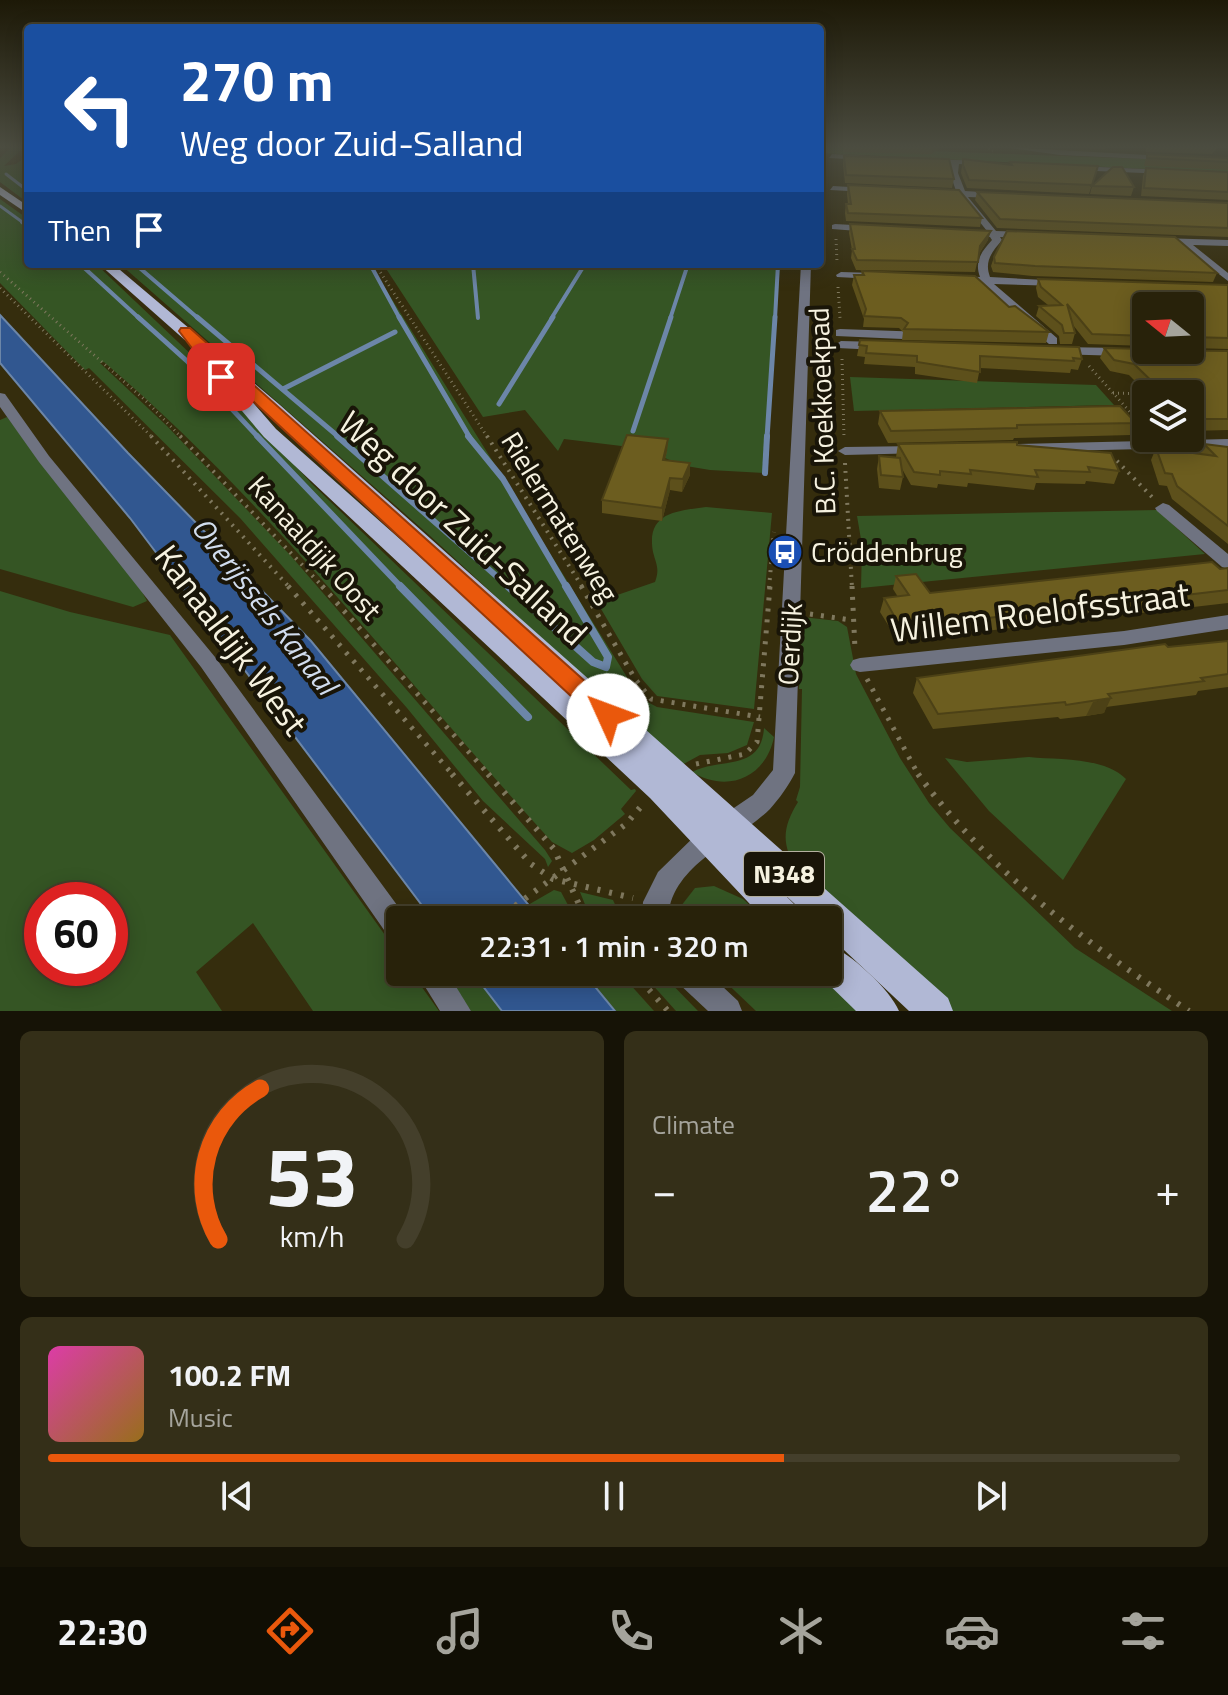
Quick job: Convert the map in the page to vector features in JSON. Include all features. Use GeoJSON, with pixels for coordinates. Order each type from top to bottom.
{"type":"FeatureCollection","features":[{"type":"Feature","properties":{"kind":"main road"},"geometry":{"type":"LineString","coordinates":[[6,194],[24,208]]}},
{"type":"Feature","properties":{"kind":"main road","name":"Weg door Zuid-Salland"},"geometry":{"type":"LineString","coordinates":[[110,268],[185,331],[719,832],[935,1011]]}},
{"type":"Feature","properties":{"kind":"main road","name":"Weg door Zuid-Salland"},"geometry":{"type":"LineString","coordinates":[[719,832],[776,906]]}},
{"type":"Feature","properties":{"kind":"main road"},"geometry":{"type":"LineString","coordinates":[[842,974],[881,1011]]}},
{"type":"Feature","properties":{"kind":"street"},"geometry":{"type":"LineString","coordinates":[[961,194],[997,240],[982,255],[980,264],[986,280],[1045,344],[1077,351],[1134,348],[1067,341],[1045,344]]}},
{"type":"Feature","properties":{"kind":"street"},"geometry":{"type":"LineString","coordinates":[[965,194],[1000,196]]}},
{"type":"Feature","properties":{"kind":"street"},"geometry":{"type":"LineString","coordinates":[[835,227],[887,230]]}},
{"type":"Feature","properties":{"kind":"street"},"geometry":{"type":"LineString","coordinates":[[964,233],[1036,236]]}},
{"type":"Feature","properties":{"kind":"street"},"geometry":{"type":"LineString","coordinates":[[1140,240],[1228,243]]}},
{"type":"Feature","properties":{"kind":"street"},"geometry":{"type":"LineString","coordinates":[[1184,242],[1228,278]]}},
{"type":"Feature","properties":{"kind":"street","name":"Oerdijk"},"geometry":{"type":"LineString","coordinates":[[658,906],[667,880],[719,832],[774,788],[784,773],[806,268]]}},
{"type":"Feature","properties":{"kind":"street"},"geometry":{"type":"LineString","coordinates":[[839,275],[885,276]]}},
{"type":"Feature","properties":{"kind":"street"},"geometry":{"type":"LineString","coordinates":[[943,279],[1077,283]]}},
{"type":"Feature","properties":{"kind":"street"},"geometry":{"type":"LineString","coordinates":[[841,339],[942,342]]}},
{"type":"Feature","properties":{"kind":"street"},"geometry":{"type":"LineString","coordinates":[[1067,341],[1077,351]]}},
{"type":"Feature","properties":{"kind":"street","name":"Kanaaldijk West"},"geometry":{"type":"LineString","coordinates":[[0,397],[44,459],[208,662],[386,911]]}},
{"type":"Feature","properties":{"kind":"street"},"geometry":{"type":"LineString","coordinates":[[995,448],[1228,443]]}},
{"type":"Feature","properties":{"kind":"street"},"geometry":{"type":"LineString","coordinates":[[845,451],[932,449]]}},
{"type":"Feature","properties":{"kind":"street"},"geometry":{"type":"LineString","coordinates":[[1163,508],[1228,563]]}},
{"type":"Feature","properties":{"kind":"street","name":"Willem Roelofsstraat"},"geometry":{"type":"LineString","coordinates":[[860,665],[1124,638],[1228,622]]}},
{"type":"Feature","properties":{"kind":"street"},"geometry":{"type":"LineString","coordinates":[[440,986],[457,1011]]}},
{"type":"Feature","properties":{"kind":"street"},"geometry":{"type":"LineString","coordinates":[[702,986],[728,1011]]}},
{"type":"Feature","properties":{"kind":"path","name":"B.C. Koekkoekpad"},"geometry":{"type":"LineString","coordinates":[[835,227],[852,640],[860,665],[920,776],[968,837],[1102,954],[1189,1011]]}},
{"type":"Feature","properties":{"kind":"path","name":"Rielermatenweg"},"geometry":{"type":"LineString","coordinates":[[378,268],[563,554],[635,679],[651,699],[760,717]]}},
{"type":"Feature","properties":{"kind":"path","name":"Kanaaldijk Oost"},"geometry":{"type":"LineString","coordinates":[[0,272],[145,400],[295,555],[554,849],[579,906]]}},
{"type":"Feature","properties":{"kind":"path","name":"Kanaaldijk Oost"},"geometry":{"type":"LineString","coordinates":[[0,288],[167,453],[308,606],[531,864],[553,879],[641,906]]}},
{"type":"Feature","properties":{"kind":"path"},"geometry":{"type":"LineString","coordinates":[[1077,351],[1132,414]]}},
{"type":"Feature","properties":{"kind":"path"},"geometry":{"type":"LineString","coordinates":[[1113,393],[1132,394]]}},
{"type":"Feature","properties":{"kind":"path"},"geometry":{"type":"LineString","coordinates":[[1104,446],[1163,508]]}},
{"type":"Feature","properties":{"kind":"path","name":"Oerdijk"},"geometry":{"type":"LineString","coordinates":[[760,717],[761,688]]}},
{"type":"Feature","properties":{"kind":"path"},"geometry":{"type":"LineString","coordinates":[[515,906],[564,872]]}},
{"type":"Feature","properties":{"kind":"path"},"geometry":{"type":"LineString","coordinates":[[646,986],[668,1011]]}},
{"type":"Feature","properties":{"kind":"green space"},"geometry":{"type":"Polygon","coordinates":[[[0,199],[24,216],[24,268],[100,268],[217,379],[312,484],[631,790],[635,789],[621,809],[625,814],[594,840],[572,853],[552,842],[335,594],[224,474],[104,362],[100,363],[167,426],[291,556],[545,850],[552,861],[548,867],[545,859],[483,801],[407,708],[240,518],[89,368],[85,370],[0,283],[0,199]]]}},
{"type":"Feature","properties":{"kind":"green space"},"geometry":{"type":"Polygon","coordinates":[[[125,268],[372,268],[640,698],[657,707],[754,722],[747,745],[728,753],[700,755],[680,766],[428,534],[125,268]]]}},
{"type":"Feature","properties":{"kind":"green space"},"geometry":{"type":"Polygon","coordinates":[[[386,268],[780,268],[765,473],[680,465],[646,449],[564,439],[558,451],[525,410],[483,417],[386,268]]]}},
{"type":"Feature","properties":{"kind":"green space"},"geometry":{"type":"Polygon","coordinates":[[[850,377],[1096,385],[1114,405],[854,411],[850,377]]]}},
{"type":"Feature","properties":{"kind":"green space"},"geometry":{"type":"Polygon","coordinates":[[[7,417],[147,601],[133,607],[0,569],[0,420],[7,417]]]}},
{"type":"Feature","properties":{"kind":"green space"},"geometry":{"type":"Polygon","coordinates":[[[706,507],[772,513],[754,709],[657,696],[642,679],[597,602],[655,582],[654,529],[665,516],[706,507]]]}},
{"type":"Feature","properties":{"kind":"green space"},"geometry":{"type":"Polygon","coordinates":[[[1157,510],[1205,554],[861,588],[862,545],[857,516],[1157,510]]]}},
{"type":"Feature","properties":{"kind":"green space"},"geometry":{"type":"Polygon","coordinates":[[[0,591],[70,612],[170,635],[386,936],[386,986],[421,986],[439,1011],[313,1011],[253,923],[196,972],[222,1011],[0,1011],[0,591]]]}},
{"type":"Feature","properties":{"kind":"green space"},"geometry":{"type":"Polygon","coordinates":[[[802,617],[838,621],[847,627],[856,674],[900,758],[929,803],[950,828],[1075,948],[1172,1011],[953,1011],[842,911],[842,906],[837,906],[798,871],[789,853],[786,828],[798,802],[800,787],[802,689],[799,689],[802,617]]]}},
{"type":"Feature","properties":{"kind":"green space"},"geometry":{"type":"Polygon","coordinates":[[[764,728],[774,737],[770,751],[763,762],[744,778],[719,781],[692,772],[748,757],[761,742],[764,728]]]}},
{"type":"Feature","properties":{"kind":"green space"},"geometry":{"type":"Polygon","coordinates":[[[1029,757],[1094,763],[1126,779],[1063,880],[989,811],[945,758],[967,762],[1029,757]]]}},
{"type":"Feature","properties":{"kind":"green space"},"geometry":{"type":"Polygon","coordinates":[[[714,886],[743,899],[751,906],[681,906],[695,888],[714,886]]]}},
{"type":"Feature","properties":{"kind":"green space"},"geometry":{"type":"Polygon","coordinates":[[[554,890],[561,892],[568,906],[529,906],[554,890]]]}},
{"type":"Feature","properties":{"kind":"green space"},"geometry":{"type":"Polygon","coordinates":[[[580,892],[613,900],[616,906],[586,906],[580,892]]]}},
{"type":"Feature","properties":{"kind":"green space"},"geometry":{"type":"Polygon","coordinates":[[[454,986],[483,986],[502,1011],[471,1011],[454,986]]]}},
{"type":"Feature","properties":{"kind":"green space"},"geometry":{"type":"Polygon","coordinates":[[[595,986],[632,986],[654,1011],[616,1011],[595,986]]]}},
{"type":"Feature","properties":{"kind":"green space"},"geometry":{"type":"Polygon","coordinates":[[[654,986],[674,986],[698,1011],[676,1011],[654,986]]]}},
{"type":"Feature","properties":{"kind":"green space"},"geometry":{"type":"Polygon","coordinates":[[[730,986],[839,986],[865,1011],[756,1011],[730,986]]]}},
{"type":"Feature","properties":{"kind":"water","name":"Overijssels Kanaal"},"geometry":{"type":"Polygon","coordinates":[[[0,315],[128,453],[311,641],[529,906],[422,906],[130,518],[0,363],[0,315]]]}},
{"type":"Feature","properties":{"kind":"water"},"geometry":{"type":"Polygon","coordinates":[[[483,986],[594,986],[615,1011],[502,1011],[483,986]]]}},
{"type":"Feature","properties":{"kind":"building"},"geometry":{"type":"Polygon","coordinates":[[[849,194],[962,194],[982,218],[848,213],[846,204],[851,204],[849,194]]]}},
{"type":"Feature","properties":{"kind":"building"},"geometry":{"type":"Polygon","coordinates":[[[979,194],[1228,203],[1228,228],[1000,219],[979,194]]]}},
{"type":"Feature","properties":{"kind":"building"},"geometry":{"type":"Polygon","coordinates":[[[850,224],[991,231],[980,246],[978,262],[857,260],[852,249],[855,249],[850,224]]]}},
{"type":"Feature","properties":{"kind":"building"},"geometry":{"type":"Polygon","coordinates":[[[1007,231],[1175,237],[1217,273],[995,263],[994,257],[1007,231]]]}},
{"type":"Feature","properties":{"kind":"building"},"geometry":{"type":"Polygon","coordinates":[[[862,271],[975,276],[1009,307],[1015,306],[1049,332],[904,329],[908,323],[901,318],[864,316],[866,309],[854,275],[864,275],[862,271]]]}},
{"type":"Feature","properties":{"kind":"building"},"geometry":{"type":"Polygon","coordinates":[[[1038,279],[1228,285],[1228,338],[1204,337],[1204,292],[1132,292],[1132,335],[1092,334],[1067,304],[1075,333],[1064,333],[1062,325],[1039,306],[1062,305],[1041,287],[1038,279]]]}},
{"type":"Feature","properties":{"kind":"building"},"geometry":{"type":"Polygon","coordinates":[[[860,340],[1079,347],[1082,359],[980,356],[980,372],[917,362],[917,356],[866,353],[867,346],[859,345],[860,340]]]}},
{"type":"Feature","properties":{"kind":"building"},"geometry":{"type":"Polygon","coordinates":[[[1104,348],[1132,349],[1132,364],[1114,360],[1104,348]]]}},
{"type":"Feature","properties":{"kind":"building"},"geometry":{"type":"Polygon","coordinates":[[[1204,351],[1228,351],[1228,419],[1204,419],[1204,380],[1151,380],[1134,364],[1204,364],[1204,351]]]}},
{"type":"Feature","properties":{"kind":"building"},"geometry":{"type":"Polygon","coordinates":[[[1120,406],[1132,419],[1132,423],[891,431],[880,411],[1120,406]]]}},
{"type":"Feature","properties":{"kind":"building"},"geometry":{"type":"Polygon","coordinates":[[[627,435],[668,439],[663,460],[690,463],[683,479],[670,478],[662,508],[602,500],[627,435]]]}},
{"type":"Feature","properties":{"kind":"building"},"geometry":{"type":"Polygon","coordinates":[[[1017,442],[1017,445],[1111,453],[1119,471],[1088,467],[1090,472],[1035,470],[1038,477],[970,470],[971,474],[914,472],[898,444],[1017,442]]]}},
{"type":"Feature","properties":{"kind":"building"},"geometry":{"type":"Polygon","coordinates":[[[1204,444],[1228,447],[1228,526],[1177,486],[1172,474],[1165,473],[1157,452],[1216,456],[1204,444]]]}},
{"type":"Feature","properties":{"kind":"building"},"geometry":{"type":"Polygon","coordinates":[[[879,456],[900,458],[903,477],[881,475],[879,456]]]}},
{"type":"Feature","properties":{"kind":"building"},"geometry":{"type":"Polygon","coordinates":[[[1212,562],[1220,569],[1228,568],[1228,590],[901,628],[884,598],[909,595],[896,576],[916,574],[930,593],[1212,562]]]}},
{"type":"Feature","properties":{"kind":"building"},"geometry":{"type":"Polygon","coordinates":[[[1228,641],[1228,674],[1201,678],[1204,681],[1108,694],[1111,698],[1066,705],[1065,702],[938,714],[917,678],[1165,644],[1168,647],[1228,641]]]}},
{"type":"Feature","properties":{"kind":"waterway"},"geometry":{"type":"LineString","coordinates":[[0,206],[24,223]]}},
{"type":"Feature","properties":{"kind":"waterway"},"geometry":{"type":"LineString","coordinates":[[84,268],[140,319]]}},
{"type":"Feature","properties":{"kind":"waterway"},"geometry":{"type":"LineString","coordinates":[[140,268],[199,319]]}},
{"type":"Feature","properties":{"kind":"waterway"},"geometry":{"type":"LineString","coordinates":[[372,268],[400,319]]}},
{"type":"Feature","properties":{"kind":"waterway"},"geometry":{"type":"LineString","coordinates":[[473,268],[478,318]]}},
{"type":"Feature","properties":{"kind":"waterway"},"geometry":{"type":"LineString","coordinates":[[551,319],[583,268]]}},
{"type":"Feature","properties":{"kind":"waterway"},"geometry":{"type":"LineString","coordinates":[[670,319],[687,268]]}},
{"type":"Feature","properties":{"kind":"waterway"},"geometry":{"type":"LineString","coordinates":[[775,319],[778,268]]}},
{"type":"Feature","properties":{"kind":"waterway"},"geometry":{"type":"LineString","coordinates":[[138,317],[188,362],[259,438]]}},
{"type":"Feature","properties":{"kind":"waterway"},"geometry":{"type":"LineString","coordinates":[[197,317],[340,438]]}},
{"type":"Feature","properties":{"kind":"waterway"},"geometry":{"type":"LineString","coordinates":[[399,317],[470,438]]}},
{"type":"Feature","properties":{"kind":"waterway"},"geometry":{"type":"LineString","coordinates":[[499,404],[553,317]]}},
{"type":"Feature","properties":{"kind":"waterway"},"geometry":{"type":"LineString","coordinates":[[633,431],[671,317]]}},
{"type":"Feature","properties":{"kind":"waterway"},"geometry":{"type":"LineString","coordinates":[[767,438],[775,317]]}},
{"type":"Feature","properties":{"kind":"waterway"},"geometry":{"type":"LineString","coordinates":[[283,389],[395,332]]}},
{"type":"Feature","properties":{"kind":"waterway"},"geometry":{"type":"LineString","coordinates":[[257,436],[402,588]]}},
{"type":"Feature","properties":{"kind":"waterway"},"geometry":{"type":"LineString","coordinates":[[337,436],[510,588]]}},
{"type":"Feature","properties":{"kind":"waterway"},"geometry":{"type":"LineString","coordinates":[[468,436],[503,479],[567,588]]}},
{"type":"Feature","properties":{"kind":"waterway"},"geometry":{"type":"LineString","coordinates":[[765,473],[767,436]]}},
{"type":"Feature","properties":{"kind":"waterway"},"geometry":{"type":"LineString","coordinates":[[400,586],[528,717]]}},
{"type":"Feature","properties":{"kind":"waterway"},"geometry":{"type":"LineString","coordinates":[[508,586],[593,662],[606,667],[608,657],[566,586]]}},
{"type":"Feature","properties":{"kind":"place","name":"Cröddenbrug"},"geometry":{"type":"Point","coordinates":[785,552]}},
{"type":"Feature","properties":{"kind":"route"},"geometry":{"type":"LineString","coordinates":[[221,377],[185,331],[608,715]]}}]}
